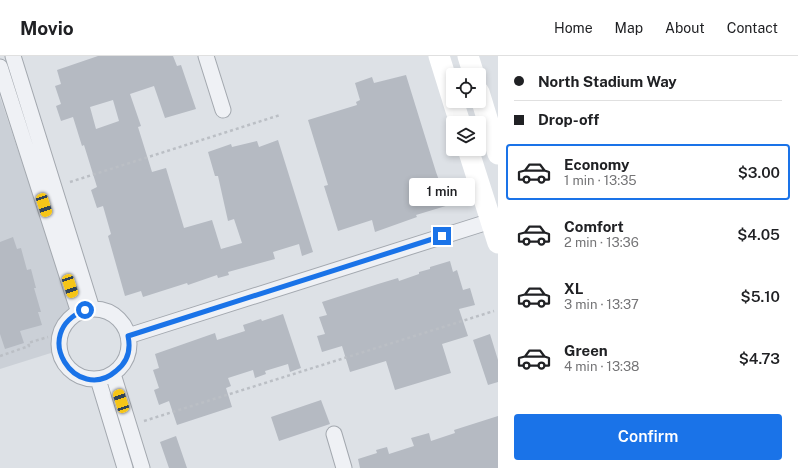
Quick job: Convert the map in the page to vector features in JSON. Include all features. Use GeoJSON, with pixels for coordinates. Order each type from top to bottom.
{"type":"FeatureCollection","features":[{"type":"Feature","properties":{"kind":"main road"},"geometry":{"type":"LineString","coordinates":[[439,56],[446,78]]}},
{"type":"Feature","properties":{"kind":"main road"},"geometry":{"type":"LineString","coordinates":[[468,56],[472,68]]}},
{"type":"Feature","properties":{"kind":"main road"},"geometry":{"type":"LineString","coordinates":[[484,108],[498,154]]}},
{"type":"Feature","properties":{"kind":"main road"},"geometry":{"type":"LineString","coordinates":[[470,156],[498,243]]}},
{"type":"Feature","properties":{"kind":"street"},"geometry":{"type":"LineString","coordinates":[[14,56],[85,311]]}},
{"type":"Feature","properties":{"kind":"street"},"geometry":{"type":"LineString","coordinates":[[206,56],[223,110]]}},
{"type":"Feature","properties":{"kind":"street"},"geometry":{"type":"LineString","coordinates":[[0,67],[85,311]]}},
{"type":"Feature","properties":{"kind":"street"},"geometry":{"type":"LineString","coordinates":[[128,336],[491,221]]}},
{"type":"Feature","properties":{"kind":"street"},"geometry":{"type":"LineString","coordinates":[[103,310],[114,315],[123,323],[128,336],[130,345],[128,357],[122,367],[113,374],[98,379],[87,379],[76,375],[68,368],[62,359],[59,350],[61,332],[65,324],[71,318],[85,311],[103,310]]}},
{"type":"Feature","properties":{"kind":"street"},"geometry":{"type":"LineString","coordinates":[[113,374],[142,468]]}},
{"type":"Feature","properties":{"kind":"street"},"geometry":{"type":"LineString","coordinates":[[98,379],[125,468]]}},
{"type":"Feature","properties":{"kind":"street"},"geometry":{"type":"LineString","coordinates":[[334,434],[344,468]]}},
{"type":"Feature","properties":{"kind":"path"},"geometry":{"type":"LineString","coordinates":[[70,182],[280,115]]}},
{"type":"Feature","properties":{"kind":"path"},"geometry":{"type":"LineString","coordinates":[[144,421],[494,312]]}},
{"type":"Feature","properties":{"kind":"path"},"geometry":{"type":"LineString","coordinates":[[0,356],[29,346],[28,343],[48,337]]}},
{"type":"Feature","properties":{"kind":"shaded area"},"geometry":{"type":"Polygon","coordinates":[[[0,97],[71,308],[62,319],[54,336],[54,352],[0,369],[0,97]]]}},
{"type":"Feature","properties":{"kind":"building"},"geometry":{"type":"Polygon","coordinates":[[[98,56],[173,56],[177,66],[181,65],[196,109],[165,118],[154,86],[130,94],[141,126],[138,127],[152,172],[166,168],[184,228],[212,220],[221,249],[242,243],[234,219],[228,221],[218,176],[215,176],[208,152],[231,144],[232,147],[257,141],[259,147],[278,140],[313,252],[302,256],[299,244],[273,252],[275,259],[228,272],[229,275],[218,278],[217,275],[188,285],[187,283],[143,297],[141,291],[125,296],[108,236],[111,234],[103,206],[97,208],[91,190],[97,187],[84,145],[82,146],[73,117],[61,121],[56,106],[61,104],[55,86],[61,84],[57,70],[98,56]],[[113,100],[90,107],[96,129],[119,121],[113,100]]]}},
{"type":"Feature","properties":{"kind":"building"},"geometry":{"type":"Polygon","coordinates":[[[406,75],[436,172],[440,183],[442,182],[449,205],[416,215],[417,217],[375,232],[372,220],[338,231],[324,186],[328,185],[308,120],[357,105],[356,102],[360,100],[355,83],[372,77],[374,83],[406,75]]]}},
{"type":"Feature","properties":{"kind":"building"},"geometry":{"type":"Polygon","coordinates":[[[13,237],[17,249],[21,248],[27,270],[31,269],[36,288],[34,288],[41,312],[38,312],[42,325],[20,331],[24,343],[5,349],[0,334],[0,242],[13,237]]]}},
{"type":"Feature","properties":{"kind":"building"},"geometry":{"type":"Polygon","coordinates":[[[450,261],[453,272],[457,270],[463,290],[470,288],[475,305],[459,309],[468,336],[442,344],[451,373],[395,390],[386,361],[350,372],[342,346],[322,352],[317,336],[325,334],[319,317],[327,315],[322,302],[398,278],[399,281],[419,274],[419,272],[430,269],[430,267],[450,261]]]}},
{"type":"Feature","properties":{"kind":"building"},"geometry":{"type":"Polygon","coordinates":[[[283,314],[301,368],[290,372],[288,364],[265,371],[266,374],[255,378],[253,370],[228,378],[231,386],[226,388],[232,407],[177,425],[169,401],[159,405],[154,390],[159,388],[153,370],[159,368],[155,354],[215,333],[217,340],[245,331],[243,325],[283,314]]]}},
{"type":"Feature","properties":{"kind":"building"},"geometry":{"type":"Polygon","coordinates":[[[490,334],[498,360],[498,382],[488,385],[473,340],[490,334]]]}},
{"type":"Feature","properties":{"kind":"building"},"geometry":{"type":"Polygon","coordinates":[[[321,400],[330,424],[279,441],[271,417],[321,400]]]}},
{"type":"Feature","properties":{"kind":"building"},"geometry":{"type":"Polygon","coordinates":[[[498,416],[498,468],[360,468],[358,459],[377,453],[376,450],[387,447],[389,454],[414,446],[411,438],[429,433],[431,441],[455,433],[454,430],[498,416]]]}},
{"type":"Feature","properties":{"kind":"building"},"geometry":{"type":"Polygon","coordinates":[[[176,436],[187,468],[169,468],[160,442],[176,436]]]}},
{"type":"Feature","properties":{"kind":"route"},"geometry":{"type":"LineString","coordinates":[[85,310],[71,318],[65,324],[61,332],[59,350],[62,359],[68,368],[76,375],[87,379],[106,378],[122,367],[128,357],[130,345],[128,336],[442,236]]}}]}
